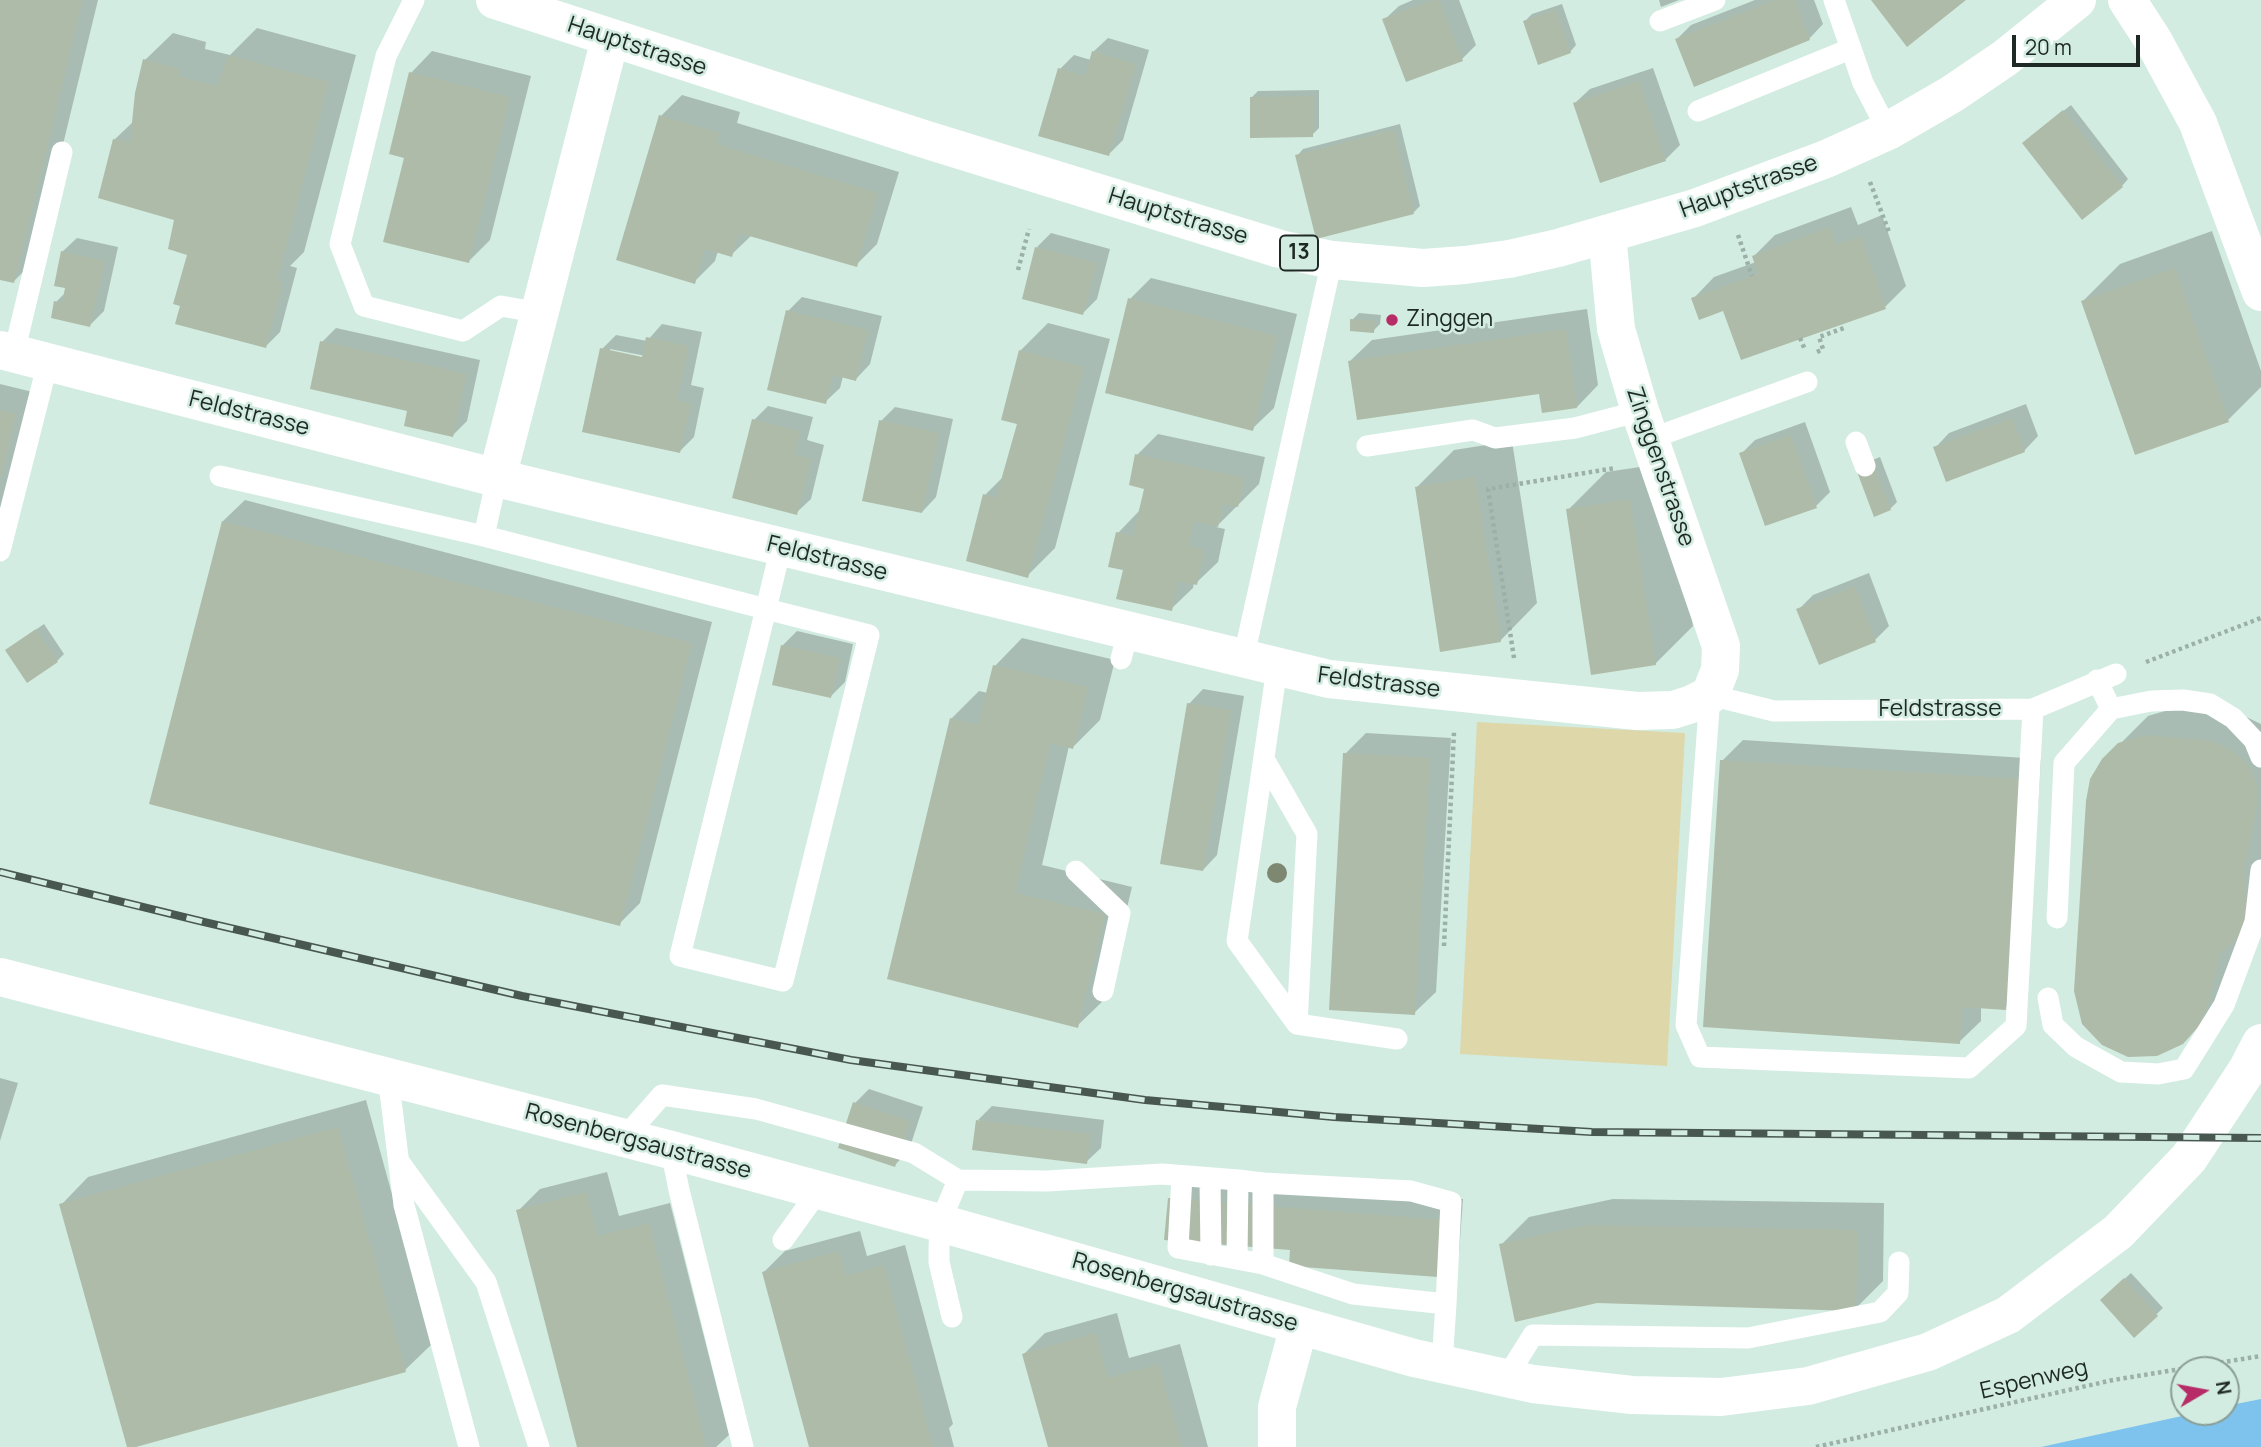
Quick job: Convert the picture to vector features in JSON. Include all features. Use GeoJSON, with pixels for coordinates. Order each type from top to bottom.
{"type":"FeatureCollection","features":[{"type":"Feature","properties":{"kind":"street","name":"Hauptstrasse"},"geometry":{"type":"LineString","coordinates":[[495,0],[610,39],[1280,249],[1332,260],[1423,268],[1509,259],[1607,234],[1695,208],[1826,159],[1888,131],[1952,94],[2005,58],[2077,0]]}},
{"type":"Feature","properties":{"kind":"street"},"geometry":{"type":"LineString","coordinates":[[2127,0],[2153,40],[2199,123],[2261,292]]}},
{"type":"Feature","properties":{"kind":"street"},"geometry":{"type":"LineString","coordinates":[[497,478],[610,39]]}},
{"type":"Feature","properties":{"kind":"street","name":"Zinggenstrasse"},"geometry":{"type":"LineString","coordinates":[[1607,234],[1616,329],[1649,437],[1721,646],[1720,670],[1710,695]]}},
{"type":"Feature","properties":{"kind":"street","name":"Feldstrasse"},"geometry":{"type":"LineString","coordinates":[[20,355],[497,478],[781,547],[1124,645],[1260,664],[1329,679],[1637,711],[1672,710],[1710,695]]}},
{"type":"Feature","properties":{"kind":"street","name":"Rosenbergsaustrasse"},"geometry":{"type":"LineString","coordinates":[[0,977],[625,1137],[1442,1364],[1533,1384],[1632,1395],[1721,1397],[1808,1386],[1928,1352],[2008,1315],[2118,1232],[2189,1158],[2247,1070],[2261,1043]]}},
{"type":"Feature","properties":{"kind":"street"},"geometry":{"type":"LineString","coordinates":[[1276,1447],[1277,1407],[1299,1326]]}},
{"type":"Feature","properties":{"kind":"lane"},"geometry":{"type":"LineString","coordinates":[[414,0],[386,56],[340,244],[364,306],[463,331],[501,306],[540,313]]}},
{"type":"Feature","properties":{"kind":"lane"},"geometry":{"type":"LineString","coordinates":[[1660,21],[1715,0]]}},
{"type":"Feature","properties":{"kind":"lane"},"geometry":{"type":"LineString","coordinates":[[1834,0],[1863,83],[1888,131]]}},
{"type":"Feature","properties":{"kind":"lane"},"geometry":{"type":"LineString","coordinates":[[1698,111],[1850,49]]}},
{"type":"Feature","properties":{"kind":"lane"},"geometry":{"type":"LineString","coordinates":[[0,551],[20,355],[62,152]]}},
{"type":"Feature","properties":{"kind":"lane"},"geometry":{"type":"LineString","coordinates":[[1332,260],[1260,664],[1264,759],[1237,942],[1297,1024],[1397,1040]]}},
{"type":"Feature","properties":{"kind":"lane"},"geometry":{"type":"LineString","coordinates":[[1367,446],[1473,430],[1495,438],[1575,428],[1649,437],[1807,382]]}},
{"type":"Feature","properties":{"kind":"lane"},"geometry":{"type":"LineString","coordinates":[[1856,442],[1865,466]]}},
{"type":"Feature","properties":{"kind":"lane"},"geometry":{"type":"LineString","coordinates":[[220,476],[484,536],[766,609],[869,635],[783,981],[680,956],[766,609],[781,547]]}},
{"type":"Feature","properties":{"kind":"lane"},"geometry":{"type":"LineString","coordinates":[[484,536],[497,478]]}},
{"type":"Feature","properties":{"kind":"lane"},"geometry":{"type":"LineString","coordinates":[[2107,677],[2111,709]]}},
{"type":"Feature","properties":{"kind":"lane","name":"Feldstrasse"},"geometry":{"type":"LineString","coordinates":[[1710,695],[1774,711],[2033,709],[2107,677]]}},
{"type":"Feature","properties":{"kind":"lane"},"geometry":{"type":"LineString","coordinates":[[1710,695],[1686,1025],[1700,1057],[1969,1068],[2016,1026],[2033,709]]}},
{"type":"Feature","properties":{"kind":"lane"},"geometry":{"type":"LineString","coordinates":[[2057,918],[2064,763],[2111,709],[2151,701],[2183,700],[2210,704],[2233,718],[2254,740],[2261,757]]}},
{"type":"Feature","properties":{"kind":"lane"},"geometry":{"type":"LineString","coordinates":[[1264,759],[1307,834],[1297,1024]]}},
{"type":"Feature","properties":{"kind":"lane"},"geometry":{"type":"LineString","coordinates":[[2048,998],[2053,1024],[2076,1048],[2121,1072],[2158,1074],[2184,1069],[2224,1005],[2255,922],[2261,870]]}},
{"type":"Feature","properties":{"kind":"lane"},"geometry":{"type":"LineString","coordinates":[[1076,871],[1120,913],[1103,991]]}},
{"type":"Feature","properties":{"kind":"lane"},"geometry":{"type":"LineString","coordinates":[[388,1076],[404,1205],[469,1447]]}},
{"type":"Feature","properties":{"kind":"lane"},"geometry":{"type":"LineString","coordinates":[[625,1137],[662,1095],[756,1109],[914,1153],[957,1180],[1047,1181],[1162,1174],[1263,1184],[1412,1191],[1451,1202],[1442,1364]]}},
{"type":"Feature","properties":{"kind":"lane"},"geometry":{"type":"LineString","coordinates":[[671,1150],[743,1447]]}},
{"type":"Feature","properties":{"kind":"lane"},"geometry":{"type":"LineString","coordinates":[[397,1159],[486,1282],[539,1447]]}},
{"type":"Feature","properties":{"kind":"lane"},"geometry":{"type":"LineString","coordinates":[[1182,1176],[1178,1248],[1263,1264],[1353,1294],[1446,1304]]}},
{"type":"Feature","properties":{"kind":"lane"},"geometry":{"type":"LineString","coordinates":[[1210,1178],[1211,1255]]}},
{"type":"Feature","properties":{"kind":"lane"},"geometry":{"type":"LineString","coordinates":[[952,1317],[939,1262],[940,1223],[957,1180]]}},
{"type":"Feature","properties":{"kind":"lane"},"geometry":{"type":"LineString","coordinates":[[1237,1259],[1238,1180]]}},
{"type":"Feature","properties":{"kind":"lane"},"geometry":{"type":"LineString","coordinates":[[1263,1184],[1263,1264]]}},
{"type":"Feature","properties":{"kind":"lane"},"geometry":{"type":"LineString","coordinates":[[783,1240],[819,1190]]}},
{"type":"Feature","properties":{"kind":"lane"},"geometry":{"type":"LineString","coordinates":[[1506,1378],[1533,1335],[1748,1338],[1880,1312],[1898,1293],[1899,1262]]}},
{"type":"Feature","properties":{"kind":"path"},"geometry":{"type":"LineString","coordinates":[[1867,174],[1889,232]]}},
{"type":"Feature","properties":{"kind":"path"},"geometry":{"type":"LineString","coordinates":[[1736,227],[1752,276]]}},
{"type":"Feature","properties":{"kind":"path"},"geometry":{"type":"LineString","coordinates":[[1018,270],[1029,229]]}},
{"type":"Feature","properties":{"kind":"path"},"geometry":{"type":"LineString","coordinates":[[1819,337],[1844,328]]}},
{"type":"Feature","properties":{"kind":"path"},"geometry":{"type":"LineString","coordinates":[[1521,699],[1488,489],[1649,437]]}},
{"type":"Feature","properties":{"kind":"path"},"geometry":{"type":"LineString","coordinates":[[2107,677],[2261,618]]}},
{"type":"Feature","properties":{"kind":"path"},"geometry":{"type":"LineString","coordinates":[[1444,946],[1455,692]]}},
{"type":"Feature","properties":{"kind":"path","name":"Espenweg"},"geometry":{"type":"LineString","coordinates":[[1816,1447],[2113,1380],[2261,1356]]}},
{"type":"Feature","properties":{"kind":"shaded area"},"geometry":{"type":"Polygon","coordinates":[[[1477,722],[1685,733],[1667,1066],[1460,1054],[1477,722]]]}},
{"type":"Feature","properties":{"kind":"water"},"geometry":{"type":"Polygon","coordinates":[[[2261,1399],[2261,1447],[2041,1447],[2170,1419],[2170,1426],[2240,1426],[2240,1403],[2261,1399]]]}},
{"type":"Feature","properties":{"kind":"building"},"geometry":{"type":"Polygon","coordinates":[[[0,0],[83,0],[14,283],[0,280],[0,0]]]}},
{"type":"Feature","properties":{"kind":"building"},"geometry":{"type":"Polygon","coordinates":[[[1439,0],[1463,61],[1406,82],[1382,19],[1439,0]]]}},
{"type":"Feature","properties":{"kind":"building"},"geometry":{"type":"Polygon","coordinates":[[[1775,0],[1795,0],[1810,40],[1694,87],[1675,39],[1775,0]]]}},
{"type":"Feature","properties":{"kind":"building"},"geometry":{"type":"Polygon","coordinates":[[[1871,0],[1966,0],[1907,47],[1871,0]]]}},
{"type":"Feature","properties":{"kind":"building"},"geometry":{"type":"Polygon","coordinates":[[[1556,10],[1571,53],[1538,65],[1523,21],[1556,10]]]}},
{"type":"Feature","properties":{"kind":"building"},"geometry":{"type":"Polygon","coordinates":[[[1092,51],[1136,64],[1109,156],[1038,136],[1058,68],[1085,76],[1092,51]]]}},
{"type":"Feature","properties":{"kind":"building"},"geometry":{"type":"Polygon","coordinates":[[[228,55],[329,82],[277,281],[283,282],[266,348],[175,324],[180,306],[173,304],[187,255],[168,249],[174,220],[98,198],[113,139],[130,142],[135,93],[143,59],[180,69],[178,76],[217,86],[228,55]]]}},
{"type":"Feature","properties":{"kind":"building"},"geometry":{"type":"Polygon","coordinates":[[[409,72],[510,97],[469,263],[383,242],[404,158],[389,154],[409,72]]]}},
{"type":"Feature","properties":{"kind":"building"},"geometry":{"type":"Polygon","coordinates":[[[1639,81],[1666,161],[1600,183],[1573,103],[1639,81]]]}},
{"type":"Feature","properties":{"kind":"building"},"geometry":{"type":"Polygon","coordinates":[[[1313,96],[1313,137],[1250,138],[1250,97],[1313,96]]]}},
{"type":"Feature","properties":{"kind":"building"},"geometry":{"type":"Polygon","coordinates":[[[2063,110],[2123,187],[2082,220],[2022,143],[2063,110]]]}},
{"type":"Feature","properties":{"kind":"building"},"geometry":{"type":"Polygon","coordinates":[[[659,115],[720,133],[717,144],[878,193],[857,267],[739,233],[732,257],[705,249],[695,284],[616,260],[659,115]]]}},
{"type":"Feature","properties":{"kind":"building"},"geometry":{"type":"Polygon","coordinates":[[[1394,130],[1414,214],[1316,239],[1295,155],[1394,130]]]}},
{"type":"Feature","properties":{"kind":"building"},"geometry":{"type":"Polygon","coordinates":[[[1830,227],[1836,245],[1861,236],[1886,309],[1741,360],[1723,311],[1699,320],[1691,298],[1758,274],[1752,256],[1830,227]]]}},
{"type":"Feature","properties":{"kind":"building"},"geometry":{"type":"Polygon","coordinates":[[[1035,247],[1097,263],[1083,315],[1022,299],[1035,247]]]}},
{"type":"Feature","properties":{"kind":"building"},"geometry":{"type":"Polygon","coordinates":[[[61,251],[105,261],[90,327],[51,318],[54,301],[62,303],[65,288],[54,286],[61,251]]]}},
{"type":"Feature","properties":{"kind":"building"},"geometry":{"type":"Polygon","coordinates":[[[2175,268],[2229,422],[2135,455],[2081,301],[2175,268]]]}},
{"type":"Feature","properties":{"kind":"building"},"geometry":{"type":"Polygon","coordinates":[[[1128,298],[1277,336],[1253,431],[1105,393],[1128,298]]]}},
{"type":"Feature","properties":{"kind":"building"},"geometry":{"type":"Polygon","coordinates":[[[786,310],[868,330],[856,381],[833,375],[826,404],[767,390],[786,310]]]}},
{"type":"Feature","properties":{"kind":"building"},"geometry":{"type":"Polygon","coordinates":[[[1350,319],[1375,321],[1374,333],[1350,331],[1350,319]]]}},
{"type":"Feature","properties":{"kind":"building"},"geometry":{"type":"Polygon","coordinates":[[[1566,329],[1577,408],[1542,413],[1539,394],[1357,420],[1348,361],[1566,329]]]}},
{"type":"Feature","properties":{"kind":"building"},"geometry":{"type":"Polygon","coordinates":[[[646,337],[689,346],[677,400],[691,403],[680,453],[582,432],[600,348],[642,357],[646,337]]]}},
{"type":"Feature","properties":{"kind":"building"},"geometry":{"type":"Polygon","coordinates":[[[320,341],[467,374],[453,437],[404,426],[407,411],[310,389],[320,341]]]}},
{"type":"Feature","properties":{"kind":"building"},"geometry":{"type":"Polygon","coordinates":[[[1019,350],[1084,367],[1028,578],[966,561],[983,494],[996,498],[1017,424],[1001,420],[1019,350]]]}},
{"type":"Feature","properties":{"kind":"building"},"geometry":{"type":"Polygon","coordinates":[[[0,410],[16,414],[1,477],[0,477],[0,410]]]}},
{"type":"Feature","properties":{"kind":"building"},"geometry":{"type":"Polygon","coordinates":[[[2012,418],[2025,452],[1946,482],[1933,447],[2012,418]]]}},
{"type":"Feature","properties":{"kind":"building"},"geometry":{"type":"Polygon","coordinates":[[[752,419],[800,431],[794,455],[811,459],[797,515],[732,498],[752,419]]]}},
{"type":"Feature","properties":{"kind":"building"},"geometry":{"type":"Polygon","coordinates":[[[879,420],[939,433],[922,513],[862,501],[879,420]]]}},
{"type":"Feature","properties":{"kind":"building"},"geometry":{"type":"Polygon","coordinates":[[[1791,435],[1817,508],[1765,526],[1739,453],[1791,435]]]}},
{"type":"Feature","properties":{"kind":"building"},"geometry":{"type":"Polygon","coordinates":[[[1135,454],[1245,478],[1238,507],[1223,504],[1218,527],[1194,521],[1189,546],[1204,550],[1197,585],[1178,581],[1172,611],[1116,599],[1123,570],[1108,567],[1116,532],[1133,536],[1144,489],[1129,485],[1135,454]]]}},
{"type":"Feature","properties":{"kind":"building"},"geometry":{"type":"Polygon","coordinates":[[[1873,463],[1891,510],[1874,517],[1856,469],[1873,463]]]}},
{"type":"Feature","properties":{"kind":"building"},"geometry":{"type":"Polygon","coordinates":[[[1475,477],[1501,642],[1440,652],[1415,487],[1475,477]]]}},
{"type":"Feature","properties":{"kind":"building"},"geometry":{"type":"Polygon","coordinates":[[[1630,499],[1656,665],[1591,675],[1566,509],[1630,499]]]}},
{"type":"Feature","properties":{"kind":"building"},"geometry":{"type":"Polygon","coordinates":[[[222,521],[692,643],[620,926],[149,804],[222,521]]]}},
{"type":"Feature","properties":{"kind":"building"},"geometry":{"type":"Polygon","coordinates":[[[1855,586],[1876,642],[1819,665],[1796,609],[1855,586]]]}},
{"type":"Feature","properties":{"kind":"building"},"geometry":{"type":"Polygon","coordinates":[[[36,629],[58,662],[27,683],[5,650],[36,629]]]}},
{"type":"Feature","properties":{"kind":"building"},"geometry":{"type":"Polygon","coordinates":[[[781,645],[840,658],[831,698],[772,685],[781,645]]]}},
{"type":"Feature","properties":{"kind":"building"},"geometry":{"type":"Polygon","coordinates":[[[993,665],[1088,687],[1073,749],[1050,743],[1015,893],[1105,914],[1078,1028],[887,979],[950,718],[978,725],[993,665]]]}},
{"type":"Feature","properties":{"kind":"building"},"geometry":{"type":"Polygon","coordinates":[[[1187,703],[1231,710],[1203,871],[1160,864],[1187,703]]]}},
{"type":"Feature","properties":{"kind":"building"},"geometry":{"type":"Polygon","coordinates":[[[2146,735],[2212,741],[2236,753],[2250,767],[2257,786],[2257,807],[2244,872],[2247,897],[2245,916],[2238,938],[2220,954],[2210,1000],[2200,1025],[2183,1044],[2157,1056],[2128,1057],[2102,1045],[2082,1024],[2074,991],[2086,801],[2090,779],[2102,759],[2118,743],[2146,735]]]}},
{"type":"Feature","properties":{"kind":"building"},"geometry":{"type":"Polygon","coordinates":[[[1343,753],[1430,758],[1415,1015],[1329,1010],[1343,753]]]}},
{"type":"Feature","properties":{"kind":"building"},"geometry":{"type":"Polygon","coordinates":[[[1720,760],[2020,779],[2006,1010],[1962,1007],[1960,1044],[1703,1027],[1720,760]]]}},
{"type":"Feature","properties":{"kind":"building"},"geometry":{"type":"Polygon","coordinates":[[[853,1102],[910,1121],[895,1167],[838,1148],[853,1102]]]}},
{"type":"Feature","properties":{"kind":"building"},"geometry":{"type":"Polygon","coordinates":[[[976,1120],[1091,1134],[1087,1164],[972,1150],[976,1120]]]}},
{"type":"Feature","properties":{"kind":"building"},"geometry":{"type":"Polygon","coordinates":[[[338,1127],[406,1372],[136,1447],[127,1447],[59,1204],[338,1127]]]}},
{"type":"Feature","properties":{"kind":"building"},"geometry":{"type":"Polygon","coordinates":[[[586,1192],[598,1236],[649,1223],[706,1447],[577,1447],[516,1210],[586,1192]]]}},
{"type":"Feature","properties":{"kind":"building"},"geometry":{"type":"Polygon","coordinates":[[[1168,1198],[1443,1220],[1438,1277],[1289,1266],[1290,1250],[1164,1240],[1168,1198]]]}},
{"type":"Feature","properties":{"kind":"building"},"geometry":{"type":"Polygon","coordinates":[[[1585,1225],[1858,1230],[1856,1311],[1597,1303],[1515,1322],[1499,1244],[1585,1225]]]}},
{"type":"Feature","properties":{"kind":"building"},"geometry":{"type":"Polygon","coordinates":[[[839,1251],[846,1276],[884,1265],[933,1447],[809,1447],[762,1272],[839,1251]]]}},
{"type":"Feature","properties":{"kind":"building"},"geometry":{"type":"Polygon","coordinates":[[[2124,1278],[2158,1316],[2134,1338],[2100,1300],[2124,1278]]]}},
{"type":"Feature","properties":{"kind":"building"},"geometry":{"type":"Polygon","coordinates":[[[1096,1333],[1108,1378],[1159,1364],[1182,1447],[1048,1447],[1022,1354],[1096,1333]]]}},
{"type":"Feature","properties":{"kind":"railway"},"geometry":{"type":"LineString","coordinates":[[0,872],[522,996],[851,1060],[1145,1100],[1334,1117],[1592,1132],[2261,1138]]}},
{"type":"Feature","properties":{"kind":"place","name":"Zinggen"},"geometry":{"type":"Point","coordinates":[1392,320]}}]}
